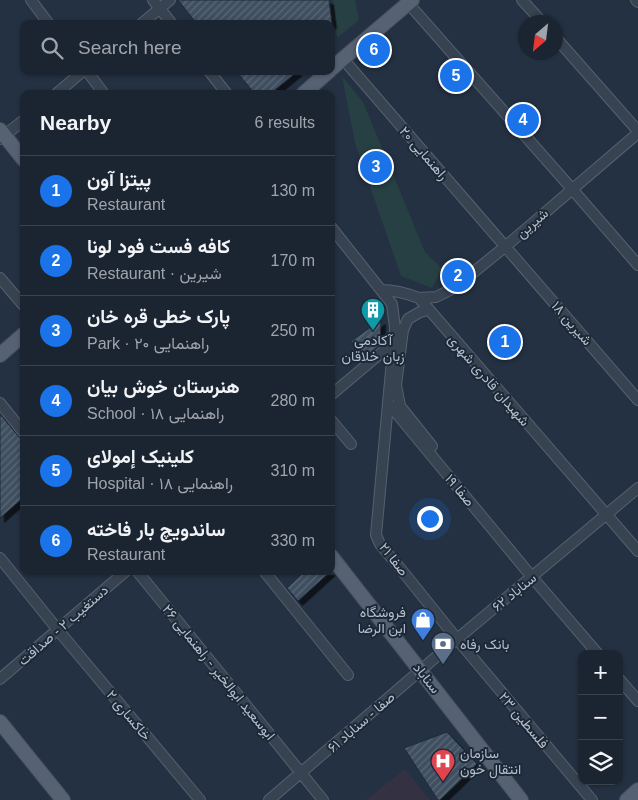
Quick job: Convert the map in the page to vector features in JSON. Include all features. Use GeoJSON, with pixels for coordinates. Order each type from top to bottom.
{"type":"FeatureCollection","features":[{"type":"Feature","properties":{"kind":"main road"},"geometry":{"type":"LineString","coordinates":[[335,66],[410,2]]}},
{"type":"Feature","properties":{"kind":"main road"},"geometry":{"type":"LineString","coordinates":[[308,90],[324,75]]}},
{"type":"Feature","properties":{"kind":"main road"},"geometry":{"type":"LineString","coordinates":[[2,135],[20,155]]}},
{"type":"Feature","properties":{"kind":"main road"},"geometry":{"type":"LineString","coordinates":[[0,355],[20,338]]}},
{"type":"Feature","properties":{"kind":"main road","name":"سناباد"},"geometry":{"type":"LineString","coordinates":[[335,561],[521,800]]}},
{"type":"Feature","properties":{"kind":"main road"},"geometry":{"type":"LineString","coordinates":[[0,722],[63,800]]}},
{"type":"Feature","properties":{"kind":"main road"},"geometry":{"type":"LineString","coordinates":[[627,800],[638,790]]}},
{"type":"Feature","properties":{"kind":"street"},"geometry":{"type":"LineString","coordinates":[[30,0],[47,20]]}},
{"type":"Feature","properties":{"kind":"street"},"geometry":{"type":"LineString","coordinates":[[153,0],[169,20]]}},
{"type":"Feature","properties":{"kind":"street"},"geometry":{"type":"LineString","coordinates":[[146,20],[170,0]]}},
{"type":"Feature","properties":{"kind":"street"},"geometry":{"type":"LineString","coordinates":[[522,0],[536,15]]}},
{"type":"Feature","properties":{"kind":"street"},"geometry":{"type":"LineString","coordinates":[[410,2],[638,265]]}},
{"type":"Feature","properties":{"kind":"street"},"geometry":{"type":"LineString","coordinates":[[563,46],[638,132]]}},
{"type":"Feature","properties":{"kind":"street","name":"راهنمایی ۲۰"},"geometry":{"type":"LineString","coordinates":[[343,59],[506,246]]}},
{"type":"Feature","properties":{"kind":"street"},"geometry":{"type":"LineString","coordinates":[[61,90],[80,75]]}},
{"type":"Feature","properties":{"kind":"street"},"geometry":{"type":"LineString","coordinates":[[88,75],[101,90]]}},
{"type":"Feature","properties":{"kind":"street"},"geometry":{"type":"LineString","coordinates":[[212,75],[224,90]]}},
{"type":"Feature","properties":{"kind":"street"},"geometry":{"type":"LineString","coordinates":[[2,135],[20,123]]}},
{"type":"Feature","properties":{"kind":"street","name":"شیرین"},"geometry":{"type":"LineString","coordinates":[[419,298],[436,297],[454,288],[506,246],[638,132]]}},
{"type":"Feature","properties":{"kind":"street"},"geometry":{"type":"LineString","coordinates":[[335,232],[381,290],[403,292],[419,298]]}},
{"type":"Feature","properties":{"kind":"street","name":"شیرین ۱۸"},"geometry":{"type":"LineString","coordinates":[[506,246],[638,400]]}},
{"type":"Feature","properties":{"kind":"street"},"geometry":{"type":"LineString","coordinates":[[0,278],[20,301]]}},
{"type":"Feature","properties":{"kind":"street","name":"صفا ۲۱"},"geometry":{"type":"LineString","coordinates":[[381,290],[392,304],[396,328],[376,535],[380,544],[456,639]]}},
{"type":"Feature","properties":{"kind":"street","name":"شهیدان قادری شهری"},"geometry":{"type":"LineString","coordinates":[[419,298],[638,552]]}},
{"type":"Feature","properties":{"kind":"street"},"geometry":{"type":"LineString","coordinates":[[428,310],[408,319],[403,330],[396,385],[400,406],[437,452],[442,469]]}},
{"type":"Feature","properties":{"kind":"street"},"geometry":{"type":"LineString","coordinates":[[335,392],[394,342]]}},
{"type":"Feature","properties":{"kind":"street"},"geometry":{"type":"LineString","coordinates":[[0,403],[20,427]]}},
{"type":"Feature","properties":{"kind":"street","name":"صفا ۱۹"},"geometry":{"type":"LineString","coordinates":[[388,403],[595,650]]}},
{"type":"Feature","properties":{"kind":"street"},"geometry":{"type":"LineString","coordinates":[[335,425],[351,444]]}},
{"type":"Feature","properties":{"kind":"street","name":"سناباد ۶۲"},"geometry":{"type":"LineString","coordinates":[[421,670],[638,488]]}},
{"type":"Feature","properties":{"kind":"street","name":"خاکساری ۲"},"geometry":{"type":"LineString","coordinates":[[0,558],[200,800]]}},
{"type":"Feature","properties":{"kind":"street","name":"دستغیب ۲ - صداقت"},"geometry":{"type":"LineString","coordinates":[[0,679],[121,575]]}},
{"type":"Feature","properties":{"kind":"street","name":"ابوسعید ابوالخیر - راهنمایی ۲۶"},"geometry":{"type":"LineString","coordinates":[[140,575],[323,800]]}},
{"type":"Feature","properties":{"kind":"street"},"geometry":{"type":"LineString","coordinates":[[267,575],[348,675]]}},
{"type":"Feature","properties":{"kind":"street","name":"فلسطین ۲۳"},"geometry":{"type":"LineString","coordinates":[[456,639],[592,800]]}},
{"type":"Feature","properties":{"kind":"street","name":"صفا - سناباد ۶۱"},"geometry":{"type":"LineString","coordinates":[[269,800],[421,670]]}},
{"type":"Feature","properties":{"kind":"street"},"geometry":{"type":"LineString","coordinates":[[623,684],[638,701]]}},
{"type":"Feature","properties":{"kind":"shaded area"},"geometry":{"type":"Polygon","coordinates":[[[405,769],[430,800],[366,800],[405,769]]]}},
{"type":"Feature","properties":{"kind":"green space"},"geometry":{"type":"Polygon","coordinates":[[[333,0],[355,0],[359,20],[337,38],[333,0]]]}},
{"type":"Feature","properties":{"kind":"green space"},"geometry":{"type":"Polygon","coordinates":[[[342,76],[363,102],[425,252],[442,269],[432,288],[401,276],[355,143],[342,76]]]}},
{"type":"Feature","properties":{"kind":"building"},"geometry":{"type":"Polygon","coordinates":[[[178,0],[329,0],[332,20],[194,20],[178,0]]]}},
{"type":"Feature","properties":{"kind":"building"},"geometry":{"type":"Polygon","coordinates":[[[239,75],[293,75],[275,90],[252,90],[239,75]]]}},
{"type":"Feature","properties":{"kind":"building","name":"آکادمی زبان خلاقان"},"geometry":{"type":"Polygon","coordinates":[[[381,320],[380,345],[363,359],[351,341],[381,320]]]}},
{"type":"Feature","properties":{"kind":"building"},"geometry":{"type":"Polygon","coordinates":[[[0,414],[20,438],[20,500],[0,518],[0,414]]]}},
{"type":"Feature","properties":{"kind":"building"},"geometry":{"type":"Polygon","coordinates":[[[301,575],[327,575],[298,601],[287,588],[301,575]]]}},
{"type":"Feature","properties":{"kind":"building","name":"سازمان انتقال خون"},"geometry":{"type":"Polygon","coordinates":[[[447,732],[477,764],[438,800],[404,748],[447,732]]]}},
{"type":"Feature","properties":{"kind":"place","name":"ساندویچ بار فاخته"},"geometry":{"type":"Point","coordinates":[374,50]}},
{"type":"Feature","properties":{"kind":"place","name":"کلینیک إمولای"},"geometry":{"type":"Point","coordinates":[456,76]}},
{"type":"Feature","properties":{"kind":"place","name":"هنرستان خوش بیان"},"geometry":{"type":"Point","coordinates":[523,120]}},
{"type":"Feature","properties":{"kind":"place","name":"پارک خطی قره خان"},"geometry":{"type":"Point","coordinates":[376,167]}},
{"type":"Feature","properties":{"kind":"place","name":"کافه فست فود لونا"},"geometry":{"type":"Point","coordinates":[458,276]}},
{"type":"Feature","properties":{"kind":"place","name":"آکادمی زبان خلاقان"},"geometry":{"type":"Point","coordinates":[373,331]}},
{"type":"Feature","properties":{"kind":"place","name":"پیتزا آون"},"geometry":{"type":"Point","coordinates":[505,342]}},
{"type":"Feature","properties":{"kind":"place","name":"فروشگاه ابن الرضا"},"geometry":{"type":"Point","coordinates":[423,641]}},
{"type":"Feature","properties":{"kind":"place","name":"بانک رفاه"},"geometry":{"type":"Point","coordinates":[443,665]}},
{"type":"Feature","properties":{"kind":"place","name":"سازمان انتقال خون"},"geometry":{"type":"Point","coordinates":[443,782]}}]}
